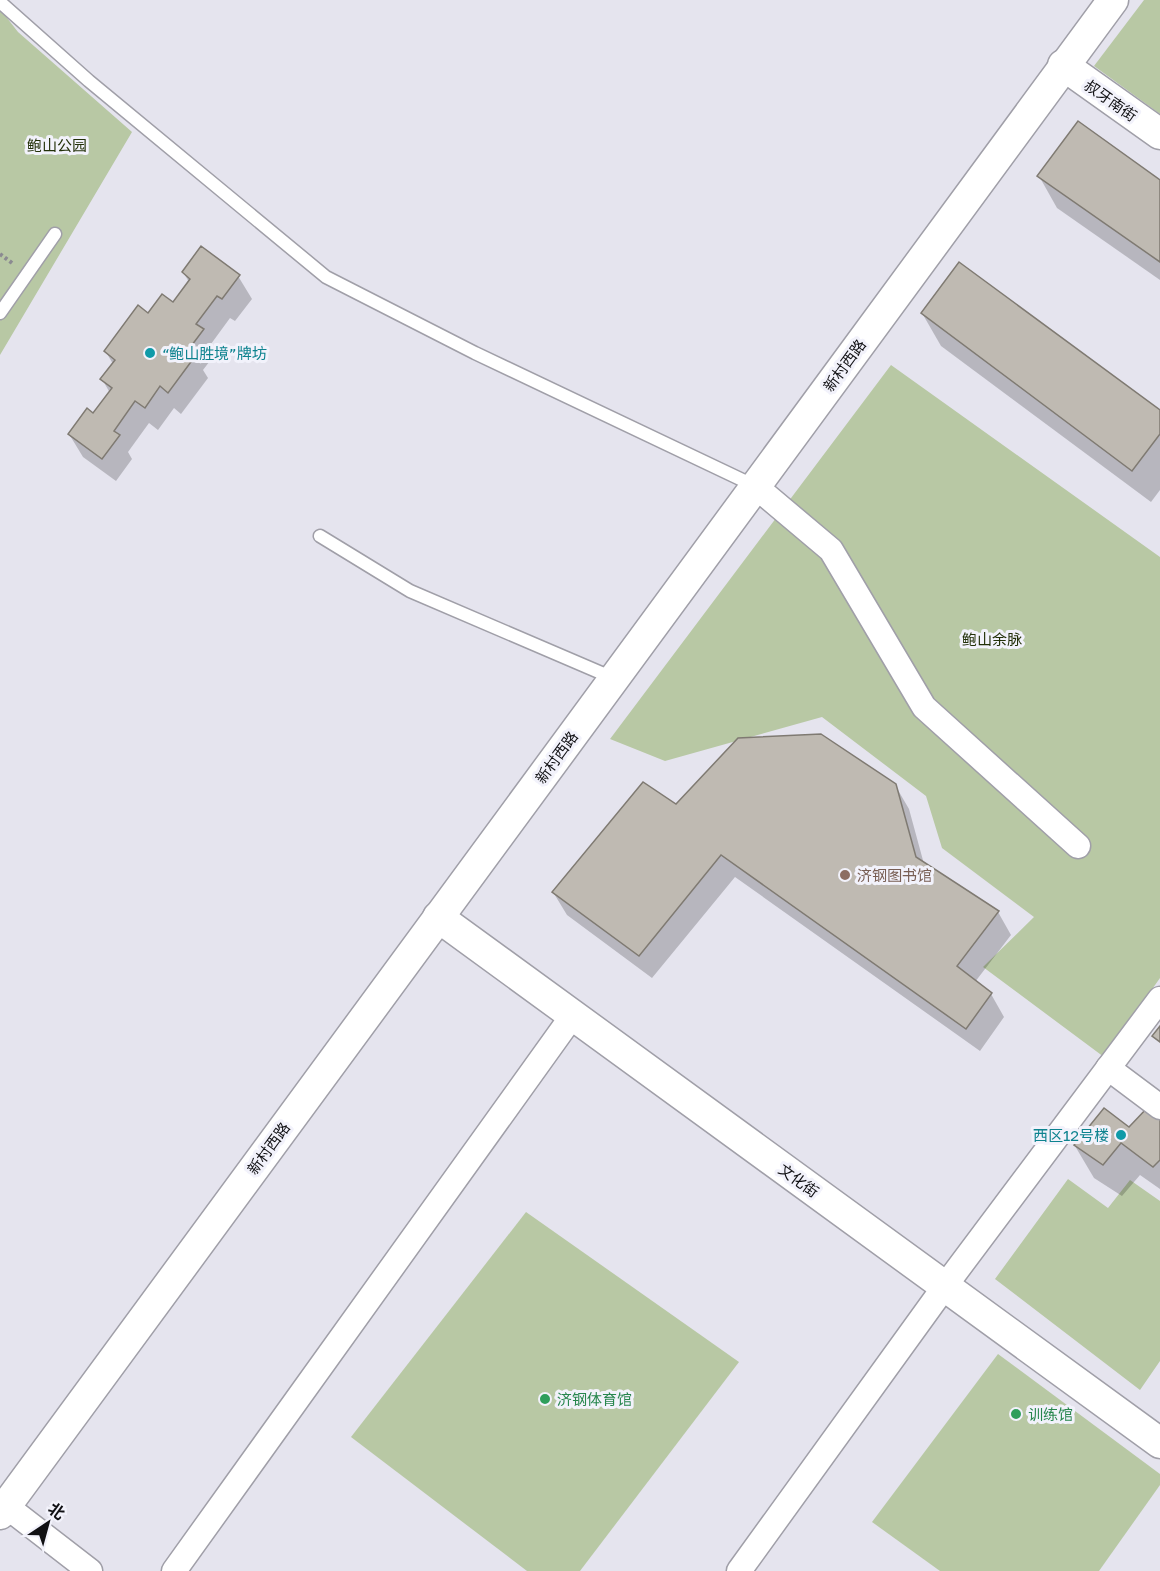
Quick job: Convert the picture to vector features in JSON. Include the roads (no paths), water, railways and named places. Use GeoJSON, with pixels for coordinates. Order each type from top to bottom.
{"type":"FeatureCollection","features":[{"type":"Feature","properties":{"kind":"street","name":"新村西路"},"geometry":{"type":"LineString","coordinates":[[3,1510],[1113,0]]}},
{"type":"Feature","properties":{"kind":"street","name":"叔牙南街"},"geometry":{"type":"LineString","coordinates":[[1063,65],[1160,134]]}},
{"type":"Feature","properties":{"kind":"street"},"geometry":{"type":"LineString","coordinates":[[755,486],[831,550],[924,707],[1078,846]]}},
{"type":"Feature","properties":{"kind":"street","name":"文化街"},"geometry":{"type":"LineString","coordinates":[[438,917],[1160,1443]]}},
{"type":"Feature","properties":{"kind":"street"},"geometry":{"type":"LineString","coordinates":[[739,1571],[945,1286],[1160,999]]}},
{"type":"Feature","properties":{"kind":"street"},"geometry":{"type":"LineString","coordinates":[[174,1571],[573,1015]]}},
{"type":"Feature","properties":{"kind":"street"},"geometry":{"type":"LineString","coordinates":[[1108,1068],[1160,1107]]}},
{"type":"Feature","properties":{"kind":"street"},"geometry":{"type":"LineString","coordinates":[[3,1510],[90,1571]]}},
{"type":"Feature","properties":{"kind":"lane"},"geometry":{"type":"LineString","coordinates":[[0,2],[89,81],[326,277],[475,353],[755,486]]}},
{"type":"Feature","properties":{"kind":"lane"},"geometry":{"type":"LineString","coordinates":[[0,312],[55,234]]}},
{"type":"Feature","properties":{"kind":"lane"},"geometry":{"type":"LineString","coordinates":[[320,536],[410,591],[614,678]]}},
{"type":"Feature","properties":{"kind":"place","name":"“鲍山胜境”牌坊"},"geometry":{"type":"Point","coordinates":[150,353]}},
{"type":"Feature","properties":{"kind":"place","name":"济钢图书馆"},"geometry":{"type":"Point","coordinates":[845,875]}},
{"type":"Feature","properties":{"kind":"place","name":"西区12号楼"},"geometry":{"type":"Point","coordinates":[1121,1135]}},
{"type":"Feature","properties":{"kind":"place","name":"济钢体育馆"},"geometry":{"type":"Point","coordinates":[545,1399]}},
{"type":"Feature","properties":{"kind":"place","name":"训练馆"},"geometry":{"type":"Point","coordinates":[1016,1414]}},
{"type":"Feature","properties":{"kind":"park label","name":"鲍山公园"},"geometry":{"type":"Point","coordinates":[57,145]}},
{"type":"Feature","properties":{"kind":"park label","name":"鲍山余脉"},"geometry":{"type":"Point","coordinates":[992,639]}}]}
